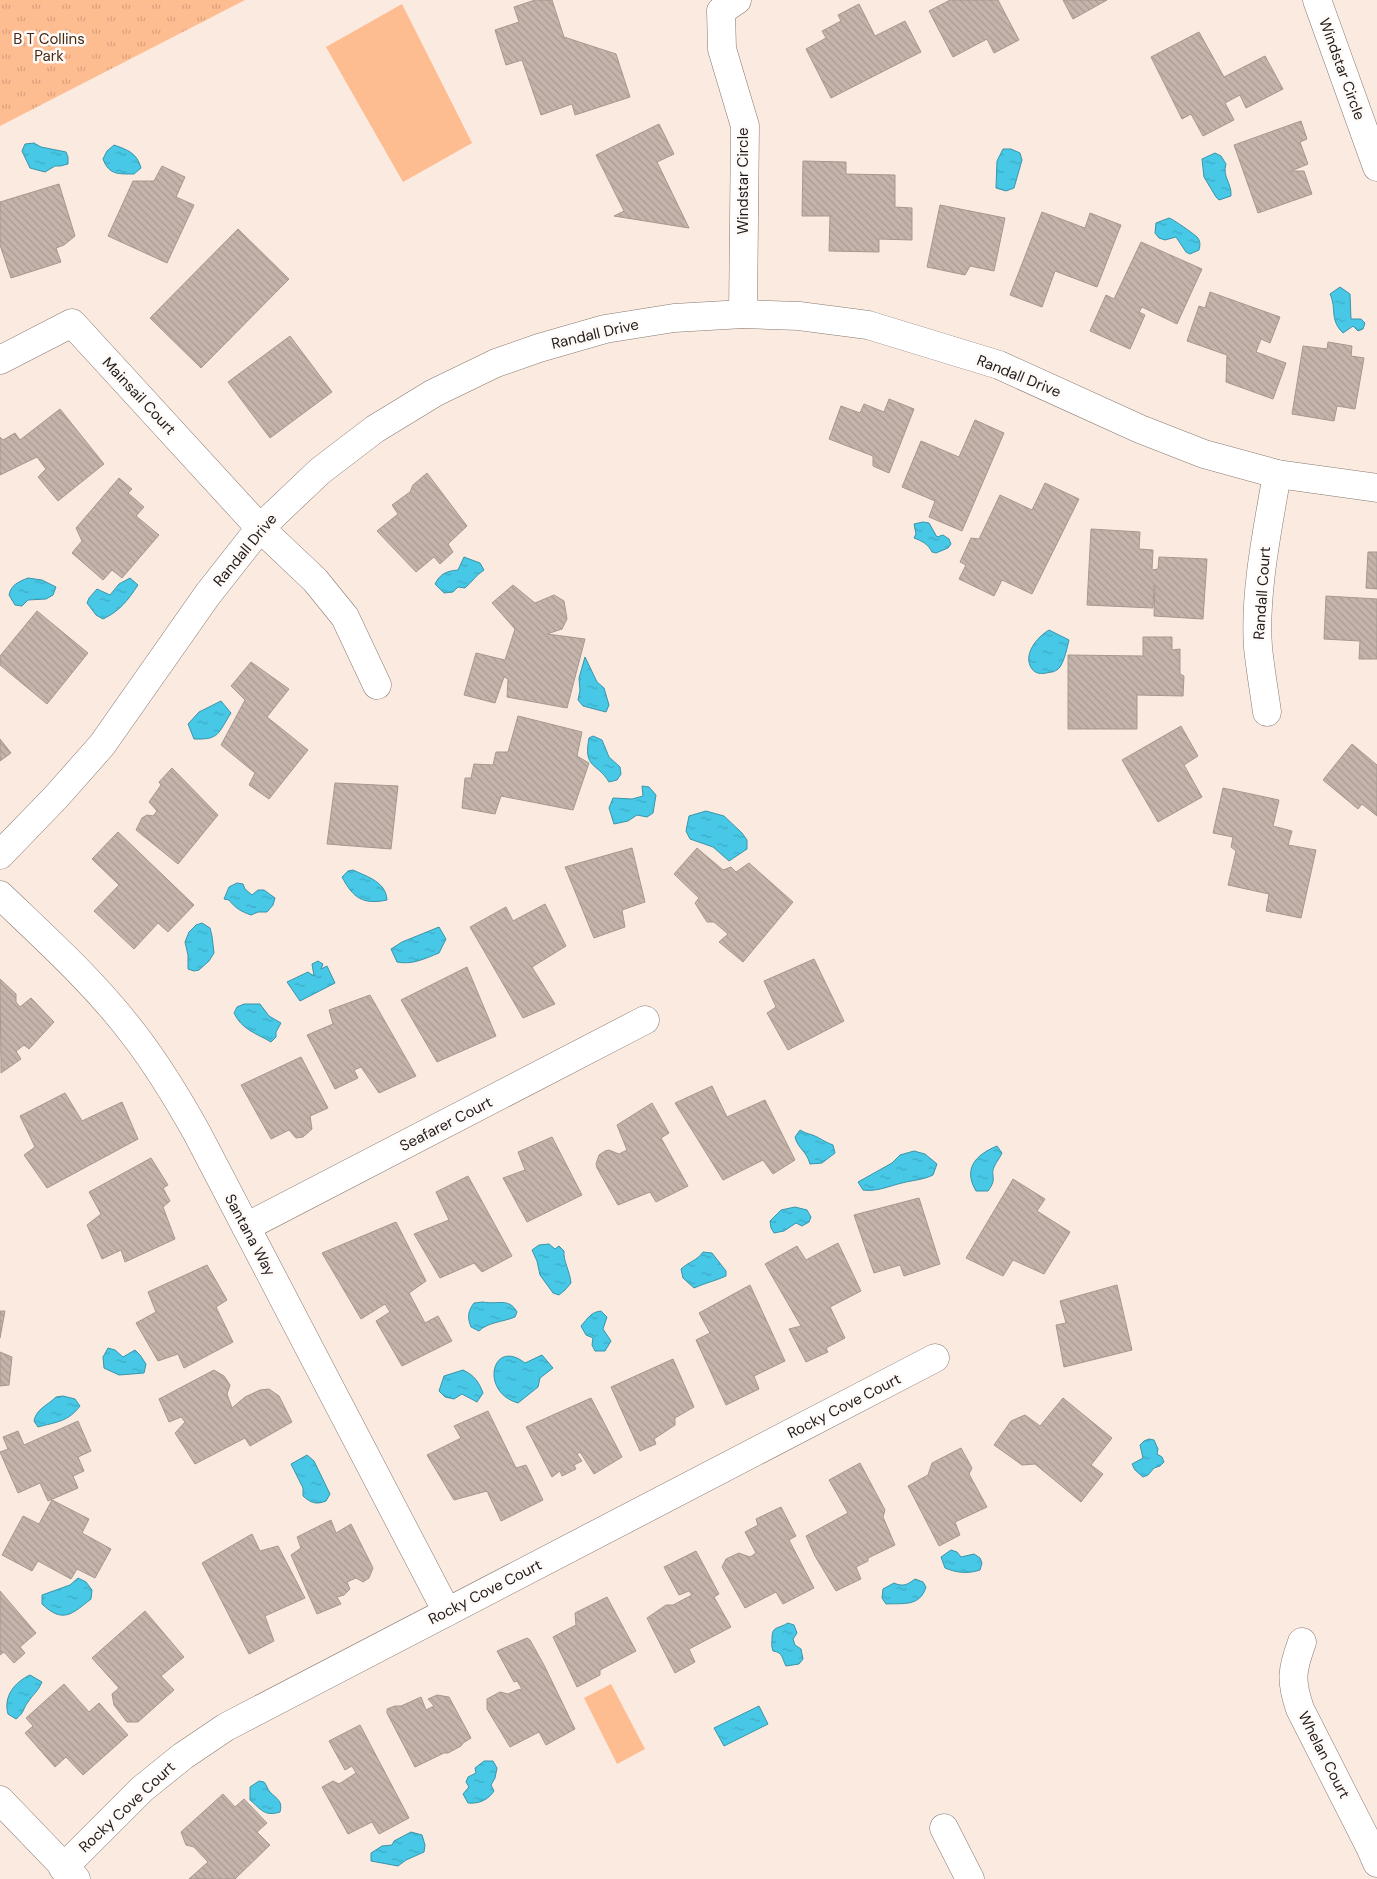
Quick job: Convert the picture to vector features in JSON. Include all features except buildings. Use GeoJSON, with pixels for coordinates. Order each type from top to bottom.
{"type":"FeatureCollection","features":[{"type":"Feature","properties":{"kind":"street","name":"Windstar Circle"},"geometry":{"type":"LineString","coordinates":[[737,0],[721,11],[722,49],[745,126],[743,314]]}},
{"type":"Feature","properties":{"kind":"street","name":"Windstar Circle"},"geometry":{"type":"LineString","coordinates":[[1316,0],[1377,167]]}},
{"type":"Feature","properties":{"kind":"street","name":"Randall Drive"},"geometry":{"type":"LineString","coordinates":[[0,855],[56,797],[102,745],[208,594],[260,528],[320,470],[375,429],[434,393],[496,363],[539,348],[606,329],[674,318],[743,314],[799,316],[868,325],[999,365],[1140,429],[1204,454],[1277,474],[1377,488]]}},
{"type":"Feature","properties":{"kind":"street","name":"Mainsail Court"},"geometry":{"type":"LineString","coordinates":[[0,360],[72,323],[260,528]]}},
{"type":"Feature","properties":{"kind":"street","name":"Randall Court"},"geometry":{"type":"LineString","coordinates":[[1267,712],[1258,646],[1259,604],[1266,537],[1277,474]]}},
{"type":"Feature","properties":{"kind":"street"},"geometry":{"type":"LineString","coordinates":[[260,528],[315,580],[345,617],[377,685]]}},
{"type":"Feature","properties":{"kind":"street","name":"Santana Way"},"geometry":{"type":"LineString","coordinates":[[0,895],[91,984],[135,1036],[174,1093],[447,1612]]}},
{"type":"Feature","properties":{"kind":"street","name":"Seafarer Court"},"geometry":{"type":"LineString","coordinates":[[246,1227],[646,1020]]}},
{"type":"Feature","properties":{"kind":"street","name":"Rocky Cove Court"},"geometry":{"type":"LineString","coordinates":[[70,1873],[142,1789],[182,1756],[226,1727],[935,1358]]}},
{"type":"Feature","properties":{"kind":"street","name":"Whelan Court"},"geometry":{"type":"LineString","coordinates":[[1302,1642],[1294,1665],[1293,1689],[1300,1709],[1377,1863]]}},
{"type":"Feature","properties":{"kind":"street"},"geometry":{"type":"LineString","coordinates":[[0,1800],[70,1873]]}},
{"type":"Feature","properties":{"kind":"street"},"geometry":{"type":"LineString","coordinates":[[944,1828],[970,1879]]}},
{"type":"Feature","properties":{"kind":"green space","name":"B T Collins Park"},"geometry":{"type":"Polygon","coordinates":[[[0,0],[245,0],[0,126],[0,0]]]}},
{"type":"Feature","properties":{"kind":"green space"},"geometry":{"type":"Polygon","coordinates":[[[402,4],[472,143],[403,182],[326,47],[402,4]]]}},
{"type":"Feature","properties":{"kind":"green space"},"geometry":{"type":"Polygon","coordinates":[[[611,1684],[645,1749],[617,1764],[584,1698],[611,1684]]]}},
{"type":"Feature","properties":{"kind":"water"},"geometry":{"type":"Polygon","coordinates":[[[34,143],[41,147],[66,152],[68,164],[55,166],[45,172],[30,168],[22,151],[25,144],[34,143]]]}},
{"type":"Feature","properties":{"kind":"water"},"geometry":{"type":"Polygon","coordinates":[[[114,145],[134,155],[141,168],[134,174],[111,171],[103,159],[107,151],[114,145]]]}},
{"type":"Feature","properties":{"kind":"water"},"geometry":{"type":"Polygon","coordinates":[[[1003,149],[1011,149],[1020,153],[1022,160],[1014,188],[1006,191],[996,188],[997,161],[1003,149]]]}},
{"type":"Feature","properties":{"kind":"water"},"geometry":{"type":"Polygon","coordinates":[[[1215,153],[1221,156],[1226,164],[1225,173],[1231,191],[1231,196],[1219,200],[1204,177],[1202,159],[1215,153]]]}},
{"type":"Feature","properties":{"kind":"water"},"geometry":{"type":"Polygon","coordinates":[[[1169,218],[1197,237],[1200,242],[1199,250],[1190,254],[1186,252],[1176,237],[1165,240],[1159,238],[1155,233],[1156,223],[1169,218]]]}},
{"type":"Feature","properties":{"kind":"water"},"geometry":{"type":"Polygon","coordinates":[[[1340,287],[1350,294],[1351,319],[1361,319],[1365,323],[1363,329],[1358,331],[1353,326],[1343,333],[1336,323],[1330,294],[1340,287]]]}},
{"type":"Feature","properties":{"kind":"water"},"geometry":{"type":"Polygon","coordinates":[[[929,523],[937,537],[943,535],[949,539],[951,544],[948,548],[936,553],[932,552],[924,543],[914,538],[916,534],[914,524],[929,523]]]}},
{"type":"Feature","properties":{"kind":"water"},"geometry":{"type":"Polygon","coordinates":[[[464,557],[480,563],[484,570],[465,588],[458,587],[453,592],[444,593],[435,584],[444,574],[458,570],[464,557]]]}},
{"type":"Feature","properties":{"kind":"water"},"geometry":{"type":"Polygon","coordinates":[[[28,578],[42,580],[56,587],[53,595],[46,599],[28,600],[22,606],[15,605],[9,595],[11,589],[28,578]]]}},
{"type":"Feature","properties":{"kind":"water"},"geometry":{"type":"Polygon","coordinates":[[[130,578],[138,585],[123,605],[103,619],[96,615],[87,603],[97,589],[110,595],[119,584],[130,578]]]}},
{"type":"Feature","properties":{"kind":"water"},"geometry":{"type":"Polygon","coordinates":[[[1049,630],[1069,640],[1060,667],[1055,671],[1042,674],[1032,669],[1029,664],[1029,658],[1032,647],[1049,630]]]}},
{"type":"Feature","properties":{"kind":"water"},"geometry":{"type":"Polygon","coordinates":[[[585,657],[597,682],[604,688],[609,705],[606,712],[583,706],[578,700],[580,690],[579,678],[585,657]]]}},
{"type":"Feature","properties":{"kind":"water"},"geometry":{"type":"Polygon","coordinates":[[[221,701],[231,713],[220,730],[209,738],[194,739],[188,724],[199,712],[221,701]]]}},
{"type":"Feature","properties":{"kind":"water"},"geometry":{"type":"Polygon","coordinates":[[[593,736],[602,740],[609,757],[620,767],[621,774],[617,780],[609,782],[592,764],[588,755],[588,748],[589,738],[593,736]]]}},
{"type":"Feature","properties":{"kind":"water"},"geometry":{"type":"Polygon","coordinates":[[[642,786],[649,787],[656,795],[653,813],[647,817],[637,815],[628,821],[614,824],[609,808],[613,798],[632,799],[643,796],[642,786]]]}},
{"type":"Feature","properties":{"kind":"water"},"geometry":{"type":"Polygon","coordinates":[[[706,811],[724,816],[747,840],[747,849],[729,861],[713,847],[690,839],[686,831],[689,816],[706,811]]]}},
{"type":"Feature","properties":{"kind":"water"},"geometry":{"type":"Polygon","coordinates":[[[353,870],[380,884],[387,900],[371,901],[355,895],[342,877],[348,871],[353,870]]]}},
{"type":"Feature","properties":{"kind":"water"},"geometry":{"type":"Polygon","coordinates":[[[237,883],[243,884],[245,889],[252,895],[258,890],[264,890],[275,898],[273,905],[267,912],[258,912],[251,915],[245,913],[229,900],[224,899],[229,887],[237,883]]]}},
{"type":"Feature","properties":{"kind":"water"},"geometry":{"type":"Polygon","coordinates":[[[202,923],[210,928],[214,953],[209,961],[199,970],[194,971],[188,969],[188,955],[185,942],[189,932],[196,925],[202,923]]]}},
{"type":"Feature","properties":{"kind":"water"},"geometry":{"type":"Polygon","coordinates":[[[439,927],[446,939],[439,953],[413,962],[397,962],[391,949],[402,942],[439,927]]]}},
{"type":"Feature","properties":{"kind":"water"},"geometry":{"type":"Polygon","coordinates":[[[318,961],[323,964],[321,969],[327,966],[335,983],[300,1001],[287,982],[308,972],[314,976],[312,964],[318,961]]]}},
{"type":"Feature","properties":{"kind":"water"},"geometry":{"type":"Polygon","coordinates":[[[244,1004],[260,1004],[269,1016],[281,1023],[276,1032],[276,1037],[271,1042],[250,1030],[237,1019],[234,1013],[237,1007],[244,1004]]]}},
{"type":"Feature","properties":{"kind":"water"},"geometry":{"type":"Polygon","coordinates":[[[800,1130],[833,1145],[835,1153],[822,1163],[810,1164],[795,1137],[800,1130]]]}},
{"type":"Feature","properties":{"kind":"water"},"geometry":{"type":"Polygon","coordinates":[[[997,1146],[1002,1153],[994,1167],[991,1187],[988,1191],[976,1191],[971,1176],[973,1164],[977,1158],[997,1146]]]}},
{"type":"Feature","properties":{"kind":"water"},"geometry":{"type":"Polygon","coordinates":[[[914,1151],[925,1154],[937,1164],[933,1175],[878,1189],[863,1190],[858,1182],[892,1163],[900,1155],[914,1151]]]}},
{"type":"Feature","properties":{"kind":"water"},"geometry":{"type":"Polygon","coordinates":[[[795,1207],[807,1210],[811,1217],[809,1222],[802,1226],[796,1223],[784,1231],[774,1233],[770,1221],[781,1210],[795,1207]]]}},
{"type":"Feature","properties":{"kind":"water"},"geometry":{"type":"Polygon","coordinates":[[[549,1244],[555,1249],[559,1246],[564,1251],[571,1283],[559,1295],[553,1293],[540,1275],[532,1250],[539,1245],[549,1244]]]}},
{"type":"Feature","properties":{"kind":"water"},"geometry":{"type":"Polygon","coordinates":[[[703,1252],[712,1253],[726,1271],[726,1276],[694,1288],[683,1278],[681,1269],[703,1252]]]}},
{"type":"Feature","properties":{"kind":"water"},"geometry":{"type":"Polygon","coordinates":[[[474,1303],[506,1303],[514,1307],[517,1312],[515,1317],[491,1324],[479,1331],[471,1327],[469,1314],[474,1303]]]}},
{"type":"Feature","properties":{"kind":"water"},"geometry":{"type":"Polygon","coordinates":[[[601,1311],[607,1317],[603,1329],[611,1341],[605,1351],[595,1351],[592,1345],[593,1338],[586,1335],[581,1326],[592,1314],[601,1311]]]}},
{"type":"Feature","properties":{"kind":"water"},"geometry":{"type":"Polygon","coordinates":[[[108,1348],[115,1350],[123,1357],[135,1350],[146,1364],[144,1373],[119,1375],[104,1368],[103,1357],[108,1348]]]}},
{"type":"Feature","properties":{"kind":"water"},"geometry":{"type":"Polygon","coordinates":[[[542,1355],[553,1368],[540,1378],[538,1387],[518,1403],[506,1397],[498,1388],[494,1379],[494,1369],[498,1361],[504,1357],[514,1357],[525,1363],[542,1355]]]}},
{"type":"Feature","properties":{"kind":"water"},"geometry":{"type":"Polygon","coordinates":[[[463,1370],[478,1382],[483,1393],[477,1402],[462,1394],[454,1399],[445,1397],[439,1391],[444,1376],[463,1370]]]}},
{"type":"Feature","properties":{"kind":"water"},"geometry":{"type":"Polygon","coordinates":[[[63,1396],[75,1399],[80,1406],[66,1418],[38,1427],[34,1421],[37,1413],[56,1397],[63,1396]]]}},
{"type":"Feature","properties":{"kind":"water"},"geometry":{"type":"Polygon","coordinates":[[[1149,1439],[1154,1440],[1158,1449],[1157,1454],[1162,1457],[1164,1462],[1143,1477],[1135,1470],[1132,1464],[1143,1458],[1140,1445],[1149,1439]]]}},
{"type":"Feature","properties":{"kind":"water"},"geometry":{"type":"Polygon","coordinates":[[[307,1455],[314,1461],[330,1494],[326,1501],[314,1503],[303,1496],[303,1488],[291,1464],[307,1455]]]}},
{"type":"Feature","properties":{"kind":"water"},"geometry":{"type":"Polygon","coordinates":[[[951,1550],[957,1552],[961,1557],[974,1554],[980,1558],[982,1563],[980,1570],[962,1572],[945,1568],[941,1557],[951,1550]]]}},
{"type":"Feature","properties":{"kind":"water"},"geometry":{"type":"Polygon","coordinates":[[[78,1578],[86,1582],[92,1590],[91,1599],[78,1609],[67,1615],[62,1615],[56,1614],[42,1604],[42,1595],[70,1585],[78,1578]]]}},
{"type":"Feature","properties":{"kind":"water"},"geometry":{"type":"Polygon","coordinates":[[[915,1579],[923,1582],[926,1587],[920,1598],[910,1603],[886,1604],[882,1598],[883,1589],[894,1583],[905,1585],[915,1579]]]}},
{"type":"Feature","properties":{"kind":"water"},"geometry":{"type":"Polygon","coordinates":[[[788,1623],[794,1625],[797,1633],[793,1639],[795,1645],[801,1649],[803,1659],[799,1664],[786,1666],[780,1654],[773,1651],[772,1634],[776,1628],[788,1623]]]}},
{"type":"Feature","properties":{"kind":"water"},"geometry":{"type":"Polygon","coordinates":[[[30,1675],[42,1682],[16,1719],[8,1714],[7,1701],[15,1686],[30,1675]]]}},
{"type":"Feature","properties":{"kind":"water"},"geometry":{"type":"Polygon","coordinates":[[[759,1706],[768,1724],[724,1746],[714,1728],[759,1706]]]}},
{"type":"Feature","properties":{"kind":"water"},"geometry":{"type":"Polygon","coordinates":[[[484,1761],[493,1761],[497,1768],[491,1785],[494,1791],[483,1801],[468,1803],[463,1794],[469,1787],[466,1782],[468,1777],[476,1773],[475,1768],[484,1761]]]}},
{"type":"Feature","properties":{"kind":"water"},"geometry":{"type":"Polygon","coordinates":[[[259,1781],[264,1782],[269,1791],[279,1800],[281,1805],[280,1812],[266,1813],[250,1800],[250,1787],[259,1781]]]}},
{"type":"Feature","properties":{"kind":"water"},"geometry":{"type":"Polygon","coordinates":[[[411,1832],[422,1835],[425,1845],[424,1852],[398,1866],[371,1861],[371,1853],[382,1846],[392,1845],[394,1841],[411,1832]]]}}]}
